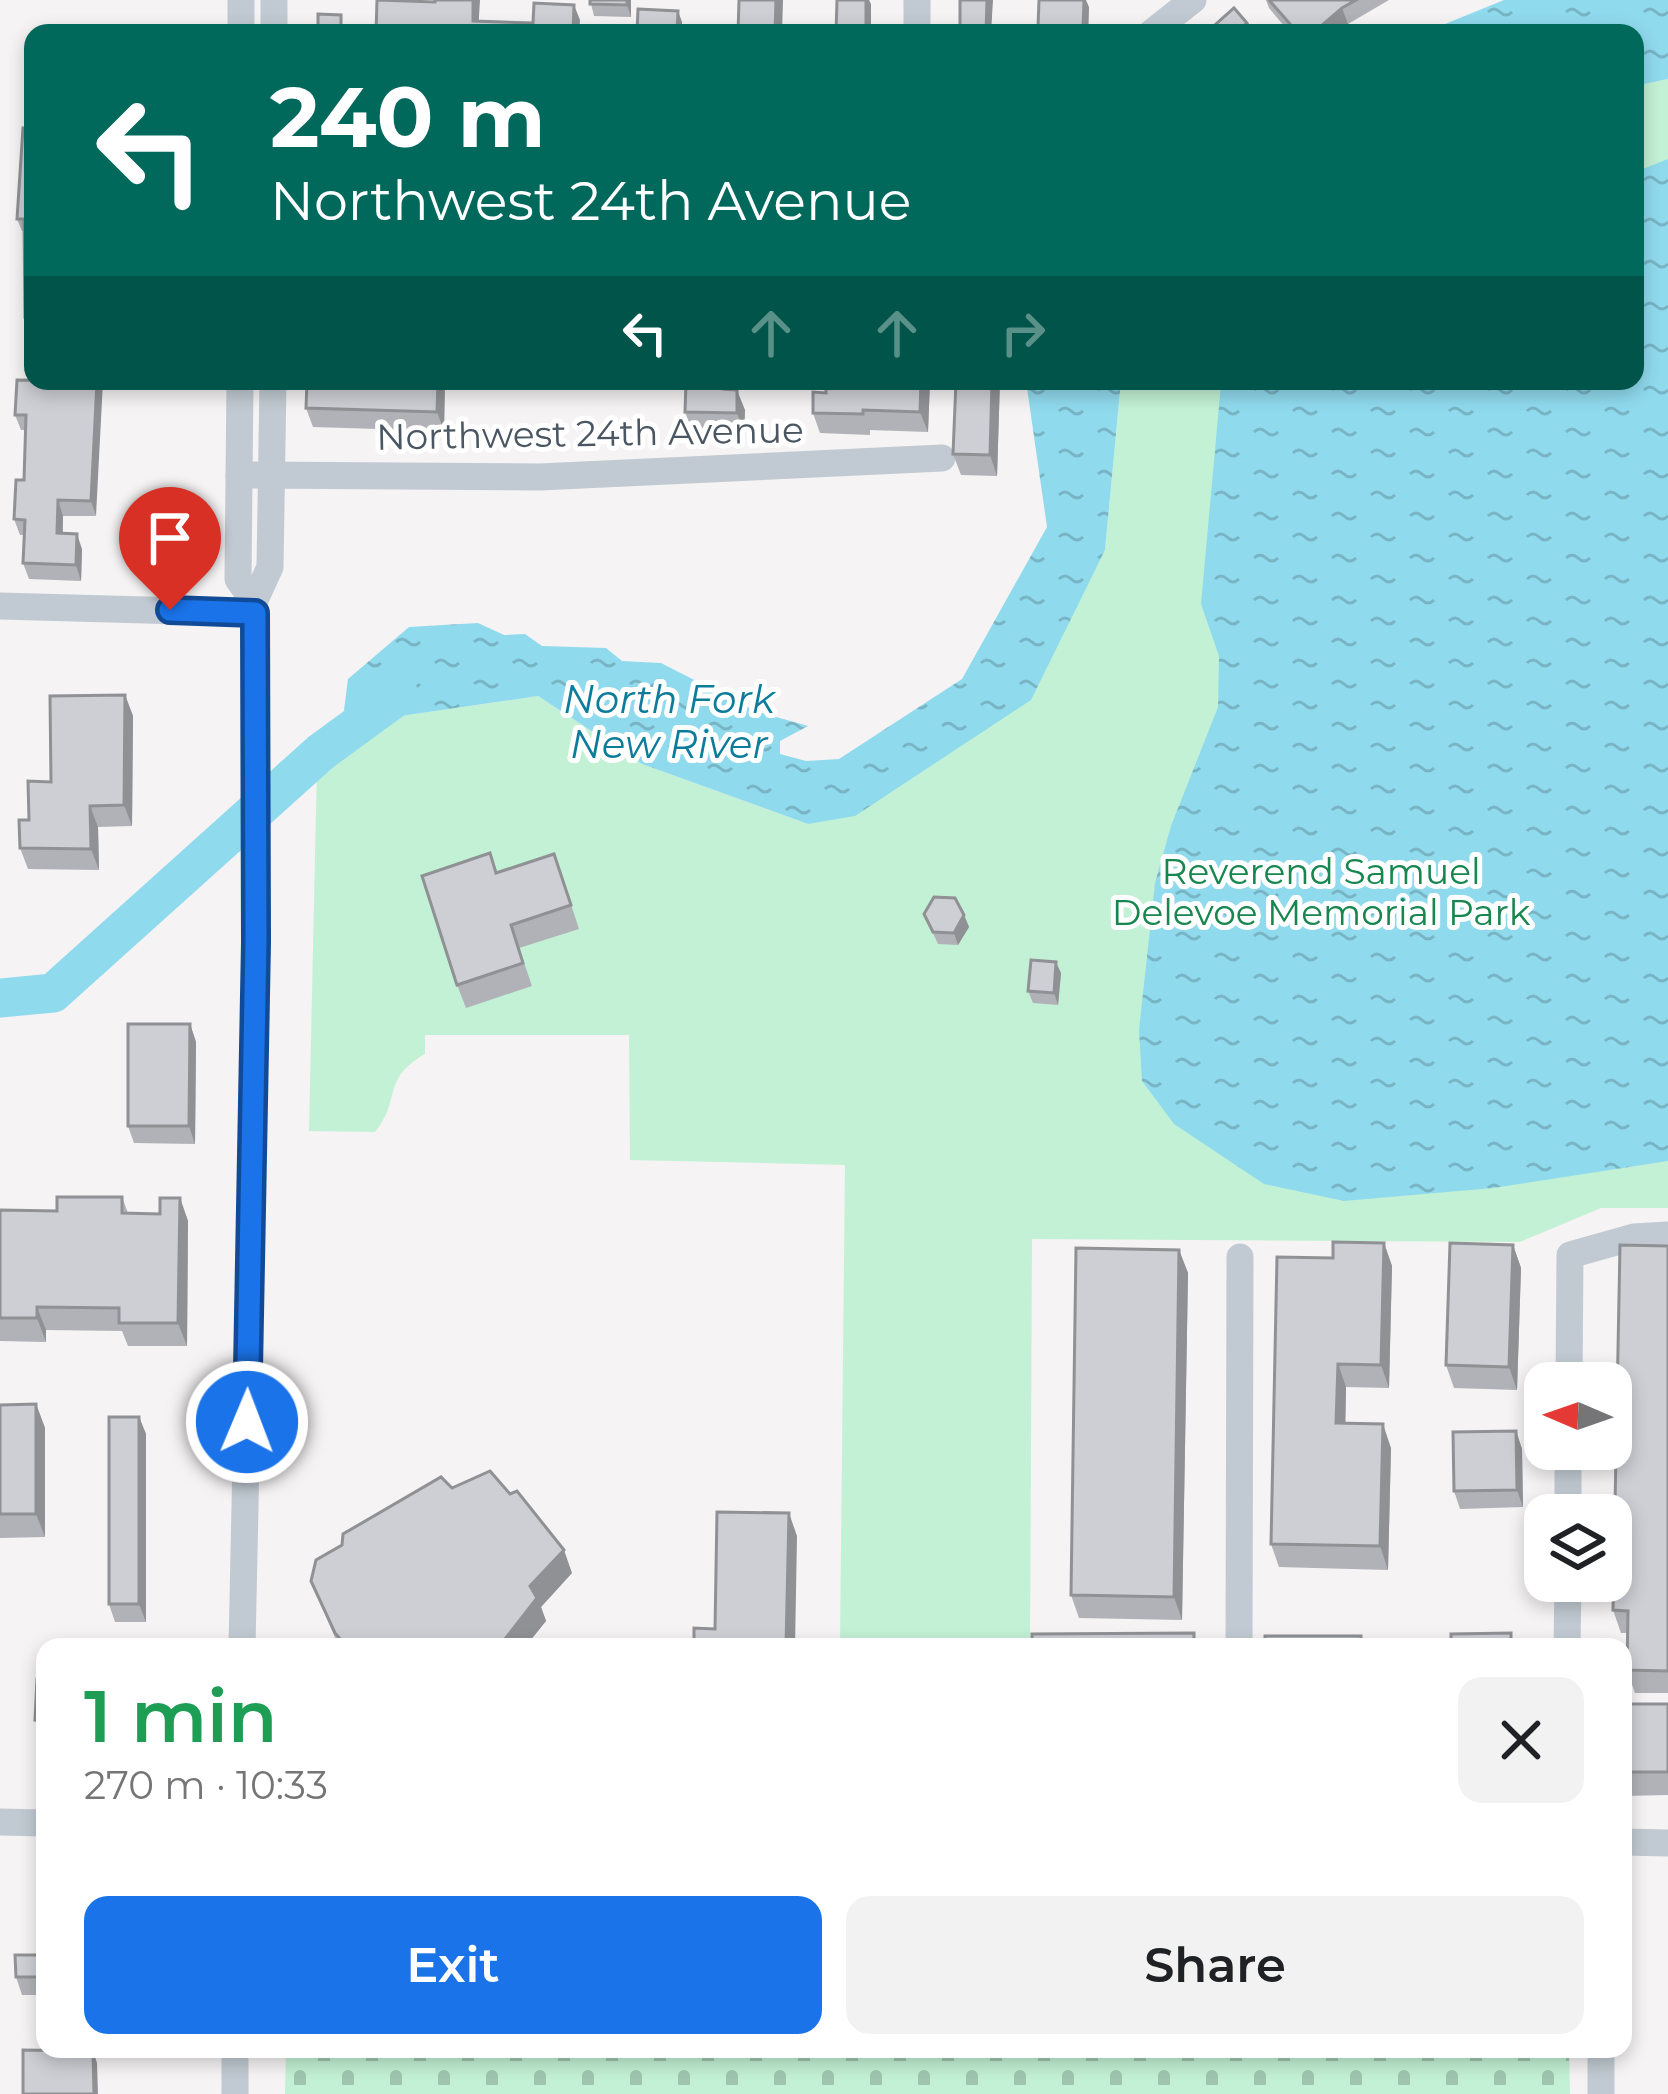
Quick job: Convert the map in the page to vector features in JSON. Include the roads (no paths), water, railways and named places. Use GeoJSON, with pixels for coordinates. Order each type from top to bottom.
{"type":"FeatureCollection","features":[{"type":"Feature","properties":{"kind":"street"},"geometry":{"type":"LineString","coordinates":[[1162,24],[1193,0]]}},
{"type":"Feature","properties":{"kind":"street"},"geometry":{"type":"LineString","coordinates":[[240,390],[238,579],[255,607]]}},
{"type":"Feature","properties":{"kind":"street"},"geometry":{"type":"LineString","coordinates":[[242,1638],[256,942],[255,607],[270,566],[273,390]]}},
{"type":"Feature","properties":{"kind":"street","name":"Northwest 24th Avenue"},"geometry":{"type":"LineString","coordinates":[[239,475],[540,478],[942,458]]}},
{"type":"Feature","properties":{"kind":"street"},"geometry":{"type":"LineString","coordinates":[[0,606],[255,607]]}},
{"type":"Feature","properties":{"kind":"street"},"geometry":{"type":"LineString","coordinates":[[1569,1362],[1570,1255],[1634,1237],[1668,1235]]}},
{"type":"Feature","properties":{"kind":"street"},"geometry":{"type":"LineString","coordinates":[[1239,1638],[1240,1257]]}},
{"type":"Feature","properties":{"kind":"street"},"geometry":{"type":"LineString","coordinates":[[1567,1638],[1568,1602]]}},
{"type":"Feature","properties":{"kind":"street"},"geometry":{"type":"LineString","coordinates":[[0,1822],[36,1823]]}},
{"type":"Feature","properties":{"kind":"street"},"geometry":{"type":"LineString","coordinates":[[1632,1842],[1668,1843]]}},
{"type":"Feature","properties":{"kind":"street"},"geometry":{"type":"LineString","coordinates":[[235,2058],[235,2094]]}},
{"type":"Feature","properties":{"kind":"street"},"geometry":{"type":"LineString","coordinates":[[1600,2058],[1601,2094]]}},
{"type":"Feature","properties":{"kind":"water"},"geometry":{"type":"Polygon","coordinates":[[[1504,0],[1668,0],[1668,79],[1644,84],[1644,24],[1445,24],[1504,0]]]}},
{"type":"Feature","properties":{"kind":"water"},"geometry":{"type":"Polygon","coordinates":[[[1668,159],[1668,1161],[1493,1188],[1344,1201],[1264,1184],[1174,1124],[1142,1081],[1139,1030],[1155,883],[1171,826],[1218,707],[1219,656],[1201,604],[1220,390],[1644,390],[1644,168],[1668,159]]]}},
{"type":"Feature","properties":{"kind":"water","name":"North Fork New River"},"geometry":{"type":"Polygon","coordinates":[[[1027,390],[1120,390],[1105,550],[1031,700],[855,816],[808,824],[642,764],[538,696],[401,716],[370,735],[344,710],[348,679],[409,627],[478,623],[504,635],[525,634],[542,646],[606,648],[622,661],[661,663],[755,711],[808,726],[780,741],[780,754],[806,761],[839,759],[962,679],[1047,527],[1027,390]]]}},
{"type":"Feature","properties":{"kind":"waterway","name":"North Fork New River"},"geometry":{"type":"LineString","coordinates":[[0,998],[53,993],[321,752],[399,695]]}},
{"type":"Feature","properties":{"kind":"park label","name":"Reverend Samuel Delevoe Memorial Park"},"geometry":{"type":"Point","coordinates":[1321,892]}}]}
